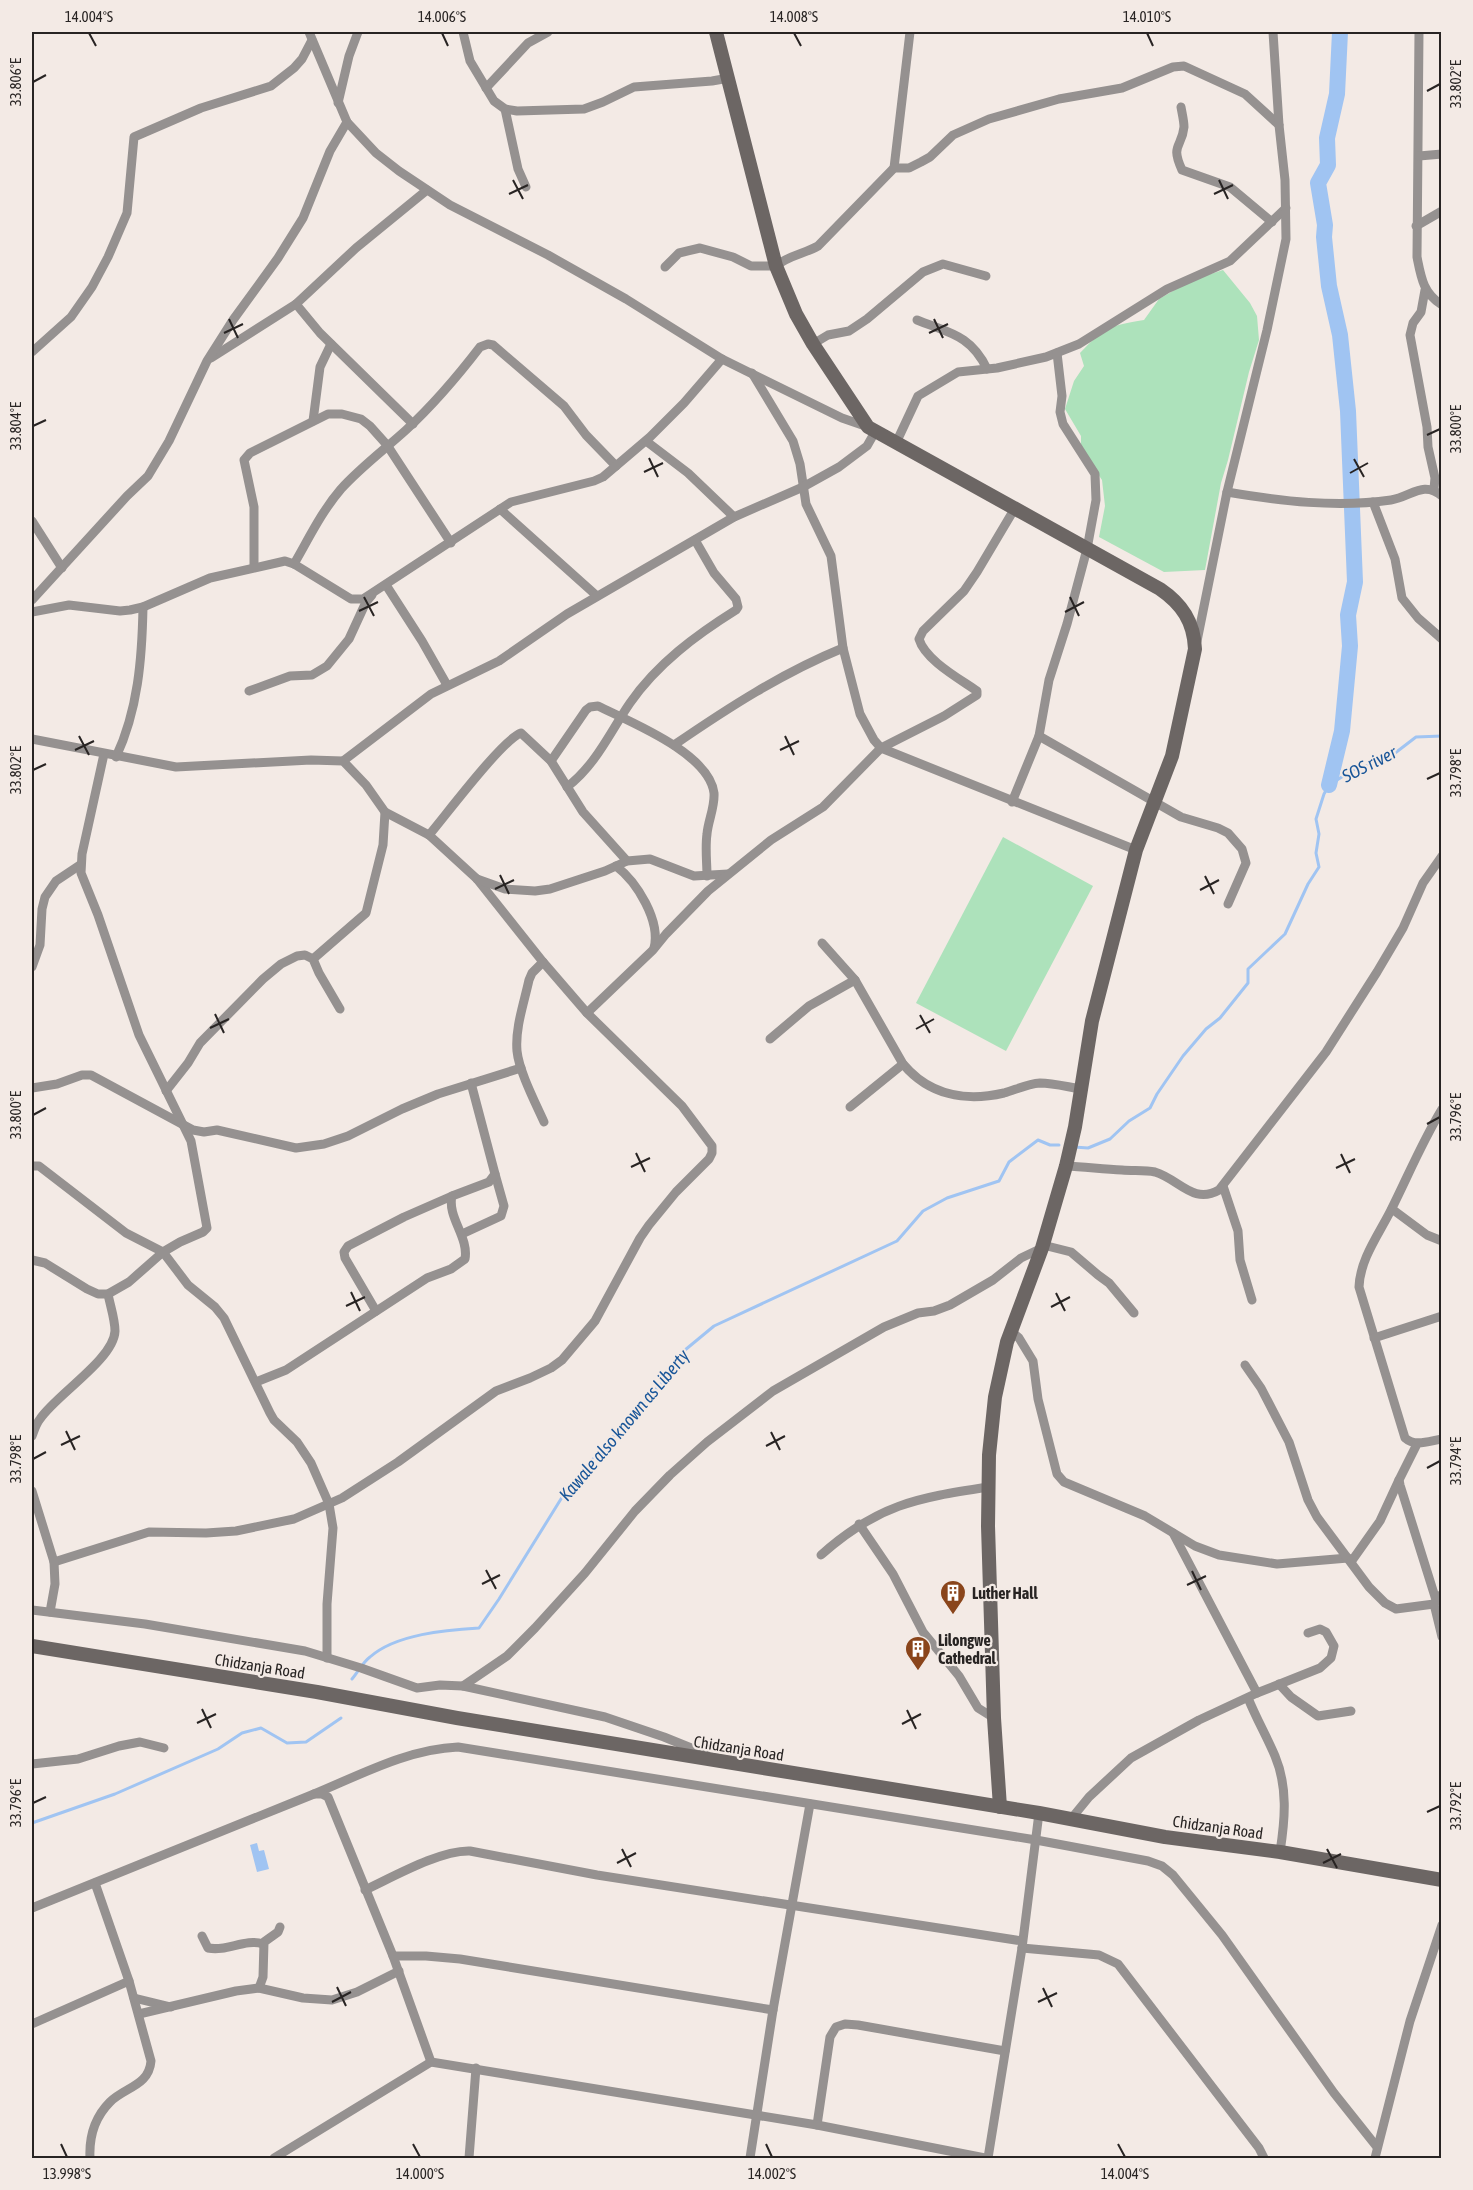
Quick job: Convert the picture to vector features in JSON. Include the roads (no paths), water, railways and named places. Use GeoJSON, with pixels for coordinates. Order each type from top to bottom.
{"type":"FeatureCollection","features":[{"type":"Feature","properties":{"kind":"street"},"geometry":{"type":"LineString","coordinates":[[338,103],[358,32]]}},
{"type":"Feature","properties":{"kind":"street"},"geometry":{"type":"LineString","coordinates":[[463,32],[470,61],[494,101],[506,109],[517,111],[584,109],[634,87],[729,78]]}},
{"type":"Feature","properties":{"kind":"street"},"geometry":{"type":"LineString","coordinates":[[486,88],[528,43],[548,32]]}},
{"type":"Feature","properties":{"kind":"street"},"geometry":{"type":"LineString","coordinates":[[32,739],[176,767],[311,760],[343,761],[431,694],[499,661],[597,596],[734,517],[803,487],[847,462],[867,446],[871,430],[813,344],[796,314],[776,266],[717,32]]}},
{"type":"Feature","properties":{"kind":"street"},"geometry":{"type":"LineString","coordinates":[[665,267],[679,253],[700,248],[733,257],[751,266],[776,266],[786,258],[818,246],[894,168],[910,32]]}},
{"type":"Feature","properties":{"kind":"street"},"geometry":{"type":"LineString","coordinates":[[1000,1807],[994,1718],[988,1487],[995,1397],[1011,1331],[1043,1247],[1066,1166],[1092,1021],[1136,850],[1172,756],[1227,492],[1281,270],[1286,238],[1286,208],[1273,32]]}},
{"type":"Feature","properties":{"kind":"street"},"geometry":{"type":"LineString","coordinates":[[1419,32],[1419,156],[1416,226],[1417,257],[1425,291],[1421,312],[1413,322],[1410,335],[1435,478],[1442,496]]}},
{"type":"Feature","properties":{"kind":"street"},"geometry":{"type":"LineString","coordinates":[[311,36],[347,122],[376,153],[427,190],[482,223],[548,255],[626,299],[722,359],[896,443],[1172,597],[1187,616],[1195,638],[1195,650]]}},
{"type":"Feature","properties":{"kind":"street"},"geometry":{"type":"LineString","coordinates":[[32,352],[71,317],[92,287],[108,257],[127,213],[134,137],[201,108],[271,86],[302,59],[311,36]]}},
{"type":"Feature","properties":{"kind":"street"},"geometry":{"type":"LineString","coordinates":[[894,168],[909,168],[930,158],[953,135],[989,119],[1059,99],[1122,88],[1173,67],[1184,66],[1245,94],[1279,124]]}},
{"type":"Feature","properties":{"kind":"street"},"geometry":{"type":"LineString","coordinates":[[1181,106],[1184,127],[1176,157],[1182,170],[1230,188],[1272,222]]}},
{"type":"Feature","properties":{"kind":"street"},"geometry":{"type":"LineString","coordinates":[[506,109],[518,169],[526,187]]}},
{"type":"Feature","properties":{"kind":"street"},"geometry":{"type":"LineString","coordinates":[[32,600],[148,476],[169,441],[207,361],[303,218],[330,152],[347,122]]}},
{"type":"Feature","properties":{"kind":"street"},"geometry":{"type":"LineString","coordinates":[[1419,156],[1442,154]]}},
{"type":"Feature","properties":{"kind":"street"},"geometry":{"type":"LineString","coordinates":[[207,361],[296,304],[356,248],[427,190]]}},
{"type":"Feature","properties":{"kind":"street"},"geometry":{"type":"LineString","coordinates":[[896,443],[918,396],[958,372],[987,369],[1057,353],[1088,339],[1167,289],[1230,261],[1286,208]]}},
{"type":"Feature","properties":{"kind":"street"},"geometry":{"type":"LineString","coordinates":[[1416,226],[1442,211]]}},
{"type":"Feature","properties":{"kind":"street"},"geometry":{"type":"LineString","coordinates":[[813,344],[828,335],[849,331],[867,319],[923,272],[944,264],[986,276]]}},
{"type":"Feature","properties":{"kind":"street"},"geometry":{"type":"LineString","coordinates":[[1425,291],[1442,305]]}},
{"type":"Feature","properties":{"kind":"street"},"geometry":{"type":"LineString","coordinates":[[296,304],[320,333],[413,424]]}},
{"type":"Feature","properties":{"kind":"street"},"geometry":{"type":"LineString","coordinates":[[917,320],[964,339],[980,353],[987,369]]}},
{"type":"Feature","properties":{"kind":"street"},"geometry":{"type":"LineString","coordinates":[[313,421],[320,367],[331,344]]}},
{"type":"Feature","properties":{"kind":"street"},"geometry":{"type":"LineString","coordinates":[[294,564],[331,502],[361,469],[413,424],[454,381],[480,347],[488,344],[493,345],[564,406],[586,435],[616,466]]}},
{"type":"Feature","properties":{"kind":"street"},"geometry":{"type":"LineString","coordinates":[[1012,802],[1039,736],[1049,680],[1087,549],[1096,500],[1095,474],[1063,424],[1060,412],[1062,396],[1057,353]]}},
{"type":"Feature","properties":{"kind":"street"},"geometry":{"type":"LineString","coordinates":[[32,612],[69,605],[120,611],[143,607],[210,578],[285,561],[294,564],[351,599],[363,599],[500,509],[524,498],[594,481],[646,441],[684,404],[722,359]]}},
{"type":"Feature","properties":{"kind":"street"},"geometry":{"type":"LineString","coordinates":[[752,373],[793,441],[800,464],[803,495],[810,515],[831,556],[843,648],[860,714],[874,740],[881,748],[1136,850]]}},
{"type":"Feature","properties":{"kind":"street"},"geometry":{"type":"LineString","coordinates":[[254,567],[254,507],[244,460],[250,453],[313,421],[334,413],[361,419],[370,426],[387,445],[451,543]]}},
{"type":"Feature","properties":{"kind":"street"},"geometry":{"type":"LineString","coordinates":[[646,441],[688,473],[734,517]]}},
{"type":"Feature","properties":{"kind":"street"},"geometry":{"type":"LineString","coordinates":[[1227,492],[1292,503],[1348,504],[1394,500],[1425,488],[1438,487]]}},
{"type":"Feature","properties":{"kind":"street"},"geometry":{"type":"LineString","coordinates":[[1373,502],[1395,559],[1402,598],[1413,613],[1442,639]]}},
{"type":"Feature","properties":{"kind":"street"},"geometry":{"type":"LineString","coordinates":[[587,1012],[653,950],[692,907],[728,874],[771,840],[823,807],[881,748],[944,716],[978,695],[977,691],[933,659],[921,647],[919,639],[923,631],[964,591],[1015,508]]}},
{"type":"Feature","properties":{"kind":"street"},"geometry":{"type":"LineString","coordinates":[[500,509],[597,596]]}},
{"type":"Feature","properties":{"kind":"street"},"geometry":{"type":"LineString","coordinates":[[32,521],[62,568]]}},
{"type":"Feature","properties":{"kind":"street"},"geometry":{"type":"LineString","coordinates":[[567,787],[588,769],[630,702],[659,669],[699,633],[738,607],[736,599],[714,573],[695,540]]}},
{"type":"Feature","properties":{"kind":"street"},"geometry":{"type":"LineString","coordinates":[[386,585],[447,685]]}},
{"type":"Feature","properties":{"kind":"street"},"geometry":{"type":"LineString","coordinates":[[249,691],[290,676],[312,675],[327,666],[349,639],[366,602],[373,594]]}},
{"type":"Feature","properties":{"kind":"street"},"geometry":{"type":"LineString","coordinates":[[116,757],[126,736],[136,696],[143,607]]}},
{"type":"Feature","properties":{"kind":"street"},"geometry":{"type":"LineString","coordinates":[[674,745],[734,704],[812,660],[843,648]]}},
{"type":"Feature","properties":{"kind":"street"},"geometry":{"type":"LineString","coordinates":[[550,761],[590,707],[598,705],[674,745],[696,761],[713,789],[714,802],[706,837],[707,876]]}},
{"type":"Feature","properties":{"kind":"street"},"geometry":{"type":"LineString","coordinates":[[429,835],[492,760],[518,734],[525,734],[550,761],[583,813],[627,861]]}},
{"type":"Feature","properties":{"kind":"street"},"geometry":{"type":"LineString","coordinates":[[1039,736],[1156,801],[1180,817],[1228,833],[1245,856],[1244,870],[1228,904]]}},
{"type":"Feature","properties":{"kind":"street"},"geometry":{"type":"LineString","coordinates":[[32,1260],[45,1263],[98,1294],[108,1294],[129,1282],[163,1252],[207,1228],[191,1141],[129,1010],[98,915],[81,873],[80,865],[104,754]]}},
{"type":"Feature","properties":{"kind":"street"},"geometry":{"type":"LineString","coordinates":[[54,1562],[149,1532],[236,1531],[294,1519],[329,1504],[398,1462],[496,1391],[530,1378],[562,1360],[598,1316],[649,1225],[676,1192],[709,1160],[712,1153],[712,1146],[707,1137],[682,1106],[587,1012],[543,962],[477,879],[429,835],[385,813],[366,785],[343,761]]}},
{"type":"Feature","properties":{"kind":"street"},"geometry":{"type":"LineString","coordinates":[[314,959],[366,914],[383,845],[385,813]]}},
{"type":"Feature","properties":{"kind":"street"},"geometry":{"type":"LineString","coordinates":[[1066,1166],[1149,1171],[1165,1176],[1190,1193],[1197,1195],[1213,1194],[1223,1186],[1326,1052],[1377,972],[1402,928],[1423,883],[1442,856]]}},
{"type":"Feature","properties":{"kind":"street"},"geometry":{"type":"LineString","coordinates":[[477,879],[505,889],[535,891],[550,889],[627,861],[650,859],[694,876],[728,874]]}},
{"type":"Feature","properties":{"kind":"street"},"geometry":{"type":"LineString","coordinates":[[32,967],[40,945],[45,897],[56,881],[80,865]]}},
{"type":"Feature","properties":{"kind":"street"},"geometry":{"type":"LineString","coordinates":[[616,866],[624,872],[644,899],[655,934],[653,950]]}},
{"type":"Feature","properties":{"kind":"street"},"geometry":{"type":"LineString","coordinates":[[32,921],[42,923]]}},
{"type":"Feature","properties":{"kind":"street"},"geometry":{"type":"LineString","coordinates":[[822,943],[855,980],[903,1064],[911,1073],[932,1088],[957,1097],[986,1096],[1041,1083],[1081,1089]]}},
{"type":"Feature","properties":{"kind":"street"},"geometry":{"type":"LineString","coordinates":[[166,1091],[200,1043],[263,979],[281,964],[297,956],[305,955],[314,959],[319,973],[340,1009]]}},
{"type":"Feature","properties":{"kind":"street"},"geometry":{"type":"LineString","coordinates":[[543,962],[532,973],[529,980],[519,1027],[517,1051],[521,1068],[544,1122]]}},
{"type":"Feature","properties":{"kind":"street"},"geometry":{"type":"LineString","coordinates":[[770,1039],[809,1006],[855,980]]}},
{"type":"Feature","properties":{"kind":"street"},"geometry":{"type":"LineString","coordinates":[[850,1107],[903,1064]]}},
{"type":"Feature","properties":{"kind":"street"},"geometry":{"type":"LineString","coordinates":[[32,1089],[57,1084],[82,1075],[91,1075],[193,1130],[204,1132],[217,1130],[296,1148],[324,1144],[348,1136],[402,1109],[471,1083],[521,1068]]}},
{"type":"Feature","properties":{"kind":"street"},"geometry":{"type":"LineString","coordinates":[[462,1234],[501,1216],[504,1206],[471,1083]]}},
{"type":"Feature","properties":{"kind":"street"},"geometry":{"type":"LineString","coordinates":[[1442,1109],[1424,1138],[1360,1275],[1361,1297],[1402,1432],[1409,1442],[1417,1444],[1442,1439]]}},
{"type":"Feature","properties":{"kind":"street"},"geometry":{"type":"LineString","coordinates":[[32,1166],[39,1166],[126,1233],[163,1252],[188,1285],[215,1307],[224,1318],[274,1420],[297,1442],[311,1463],[329,1504],[333,1528],[327,1604],[327,1658]]}},
{"type":"Feature","properties":{"kind":"street"},"geometry":{"type":"LineString","coordinates":[[376,1311],[345,1258],[344,1251],[348,1246],[404,1217],[489,1182],[495,1173]]}},
{"type":"Feature","properties":{"kind":"street"},"geometry":{"type":"LineString","coordinates":[[1223,1186],[1238,1231],[1240,1260],[1252,1300]]}},
{"type":"Feature","properties":{"kind":"street"},"geometry":{"type":"LineString","coordinates":[[256,1382],[286,1370],[427,1278],[451,1269],[465,1259],[467,1250],[450,1204],[452,1196]]}},
{"type":"Feature","properties":{"kind":"street"},"geometry":{"type":"LineString","coordinates":[[1392,1209],[1427,1235],[1442,1241]]}},
{"type":"Feature","properties":{"kind":"street"},"geometry":{"type":"LineString","coordinates":[[464,1686],[507,1656],[535,1628],[585,1573],[635,1511],[707,1442],[754,1408],[773,1391],[884,1328],[918,1313],[934,1311],[950,1305],[993,1280],[1021,1258],[1043,1247],[1071,1251],[1109,1283],[1134,1313]]}},
{"type":"Feature","properties":{"kind":"street"},"geometry":{"type":"LineString","coordinates":[[32,1436],[40,1419],[66,1390],[104,1356],[111,1344],[115,1331],[108,1294]]}},
{"type":"Feature","properties":{"kind":"street"},"geometry":{"type":"LineString","coordinates":[[1374,1338],[1442,1316]]}},
{"type":"Feature","properties":{"kind":"street"},"geometry":{"type":"LineString","coordinates":[[1011,1331],[1020,1338],[1033,1361],[1038,1399],[1060,1479],[1145,1516],[1196,1546],[1220,1555],[1277,1564],[1349,1560],[1380,1521],[1417,1444]]}},
{"type":"Feature","properties":{"kind":"street"},"geometry":{"type":"LineString","coordinates":[[1245,1365],[1261,1388],[1288,1442],[1308,1500],[1369,1587],[1390,1607],[1403,1609],[1437,1599]]}},
{"type":"Feature","properties":{"kind":"street"},"geometry":{"type":"LineString","coordinates":[[1399,1480],[1437,1599],[1442,1637]]}},
{"type":"Feature","properties":{"kind":"street"},"geometry":{"type":"LineString","coordinates":[[821,1555],[844,1534],[885,1510],[947,1494],[988,1487]]}},
{"type":"Feature","properties":{"kind":"street"},"geometry":{"type":"LineString","coordinates":[[32,1491],[54,1562],[55,1584],[50,1612]]}},
{"type":"Feature","properties":{"kind":"street"},"geometry":{"type":"LineString","coordinates":[[859,1524],[893,1574],[923,1632],[959,1676],[978,1708],[994,1718]]}},
{"type":"Feature","properties":{"kind":"street"},"geometry":{"type":"LineString","coordinates":[[1173,1532],[1252,1696],[1275,1756],[1285,1804],[1280,1852]]}},
{"type":"Feature","properties":{"kind":"street"},"geometry":{"type":"LineString","coordinates":[[32,1610],[177,1629],[305,1651],[417,1688],[440,1685],[464,1686],[605,1717],[664,1737],[727,1763]]}},
{"type":"Feature","properties":{"kind":"street"},"geometry":{"type":"LineString","coordinates":[[1071,1819],[1097,1789],[1131,1758],[1199,1720],[1320,1668],[1331,1658],[1334,1646],[1326,1632],[1320,1629],[1308,1633]]}},
{"type":"Feature","properties":{"kind":"street","name":"Chidzanja Road"},"geometry":{"type":"LineString","coordinates":[[32,1646],[306,1690],[457,1718],[1039,1813],[1165,1836],[1280,1852],[1442,1880]]}},
{"type":"Feature","properties":{"kind":"street"},"geometry":{"type":"LineString","coordinates":[[1279,1684],[1290,1697],[1317,1716],[1351,1711]]}},
{"type":"Feature","properties":{"kind":"street"},"geometry":{"type":"LineString","coordinates":[[32,1764],[78,1759],[140,1742],[164,1748]]}},
{"type":"Feature","properties":{"kind":"street"},"geometry":{"type":"LineString","coordinates":[[32,1908],[416,1754],[433,1749],[458,1747],[1036,1840],[1148,1861],[1162,1866],[1173,1875],[1222,1935],[1334,2093],[1377,2147]]}},
{"type":"Feature","properties":{"kind":"street"},"geometry":{"type":"LineString","coordinates":[[314,1794],[328,1797],[399,1971],[431,2062]]}},
{"type":"Feature","properties":{"kind":"street"},"geometry":{"type":"LineString","coordinates":[[750,2158],[810,1804]]}},
{"type":"Feature","properties":{"kind":"street"},"geometry":{"type":"LineString","coordinates":[[274,2158],[431,2062],[817,2125],[986,2158],[1022,1945],[1039,1813]]}},
{"type":"Feature","properties":{"kind":"street"},"geometry":{"type":"LineString","coordinates":[[365,1890],[442,1855],[470,1851],[597,1875],[792,1905],[1022,1945],[1099,1955],[1118,1964],[1259,2148],[1264,2158]]}},
{"type":"Feature","properties":{"kind":"street"},"geometry":{"type":"LineString","coordinates":[[90,2158],[91,2135],[99,2116],[109,2103],[145,2078],[150,2071],[149,2049],[139,2014],[94,1883]]}},
{"type":"Feature","properties":{"kind":"street"},"geometry":{"type":"LineString","coordinates":[[1375,2158],[1410,2020],[1442,1925]]}},
{"type":"Feature","properties":{"kind":"street"},"geometry":{"type":"LineString","coordinates":[[263,1944],[278,1932],[280,1927]]}},
{"type":"Feature","properties":{"kind":"street"},"geometry":{"type":"LineString","coordinates":[[202,1936],[208,1947],[217,1950],[245,1943],[263,1944]]}},
{"type":"Feature","properties":{"kind":"street"},"geometry":{"type":"LineString","coordinates":[[259,1988],[263,1977],[263,1944]]}},
{"type":"Feature","properties":{"kind":"street"},"geometry":{"type":"LineString","coordinates":[[393,1956],[460,1959],[774,2010]]}},
{"type":"Feature","properties":{"kind":"street"},"geometry":{"type":"LineString","coordinates":[[139,2014],[236,1991],[259,1988],[303,1998],[332,2000],[357,1992],[399,1971]]}},
{"type":"Feature","properties":{"kind":"street"},"geometry":{"type":"LineString","coordinates":[[32,2024],[129,1981]]}},
{"type":"Feature","properties":{"kind":"street"},"geometry":{"type":"LineString","coordinates":[[134,1998],[173,2007]]}},
{"type":"Feature","properties":{"kind":"street"},"geometry":{"type":"LineString","coordinates":[[817,2125],[830,2037],[836,2027],[844,2024],[858,2025],[1005,2051]]}},
{"type":"Feature","properties":{"kind":"street"},"geometry":{"type":"LineString","coordinates":[[469,2158],[476,2068]]}},
{"type":"Feature","properties":{"kind":"water"},"geometry":{"type":"Polygon","coordinates":[[[257,1843],[259,1851],[264,1850],[269,1869],[257,1872],[250,1845],[257,1843]]]}},
{"type":"Feature","properties":{"kind":"waterway","name":"SOS river"},"geometry":{"type":"LineString","coordinates":[[1329,785],[1342,731],[1350,646],[1348,615],[1355,582],[1348,411],[1340,335],[1329,286],[1325,225],[1318,183],[1328,165],[1327,138],[1337,94],[1340,32]]}},
{"type":"Feature","properties":{"kind":"waterway","name":"Kawale also known as Liberty"},"geometry":{"type":"LineString","coordinates":[[1074,1147],[1088,1148],[1110,1139],[1129,1121],[1150,1108],[1183,1056],[1206,1029],[1220,1018],[1248,983],[1248,969],[1285,934],[1308,884],[1319,867],[1316,853],[1319,834],[1316,819],[1329,785],[1353,770],[1386,760],[1416,737],[1442,736]]}},
{"type":"Feature","properties":{"kind":"waterway","name":"Kawale also known as Liberty"},"geometry":{"type":"LineString","coordinates":[[352,1679],[367,1659],[393,1643],[437,1632],[479,1628],[569,1486],[666,1378],[685,1350],[714,1326],[897,1241],[923,1211],[947,1198],[999,1181],[1009,1162],[1038,1140],[1050,1145],[1059,1145]]}},
{"type":"Feature","properties":{"kind":"waterway","name":"Kawale also known as Liberty"},"geometry":{"type":"LineString","coordinates":[[32,1823],[115,1794],[218,1749],[242,1733],[261,1728],[287,1743],[306,1742],[341,1718]]}},
{"type":"Feature","properties":{"kind":"place","name":"Luther Hall"},"geometry":{"type":"Point","coordinates":[953,1616]}},
{"type":"Feature","properties":{"kind":"place","name":"Lilongwe Cathedral"},"geometry":{"type":"Point","coordinates":[918,1672]}}]}
